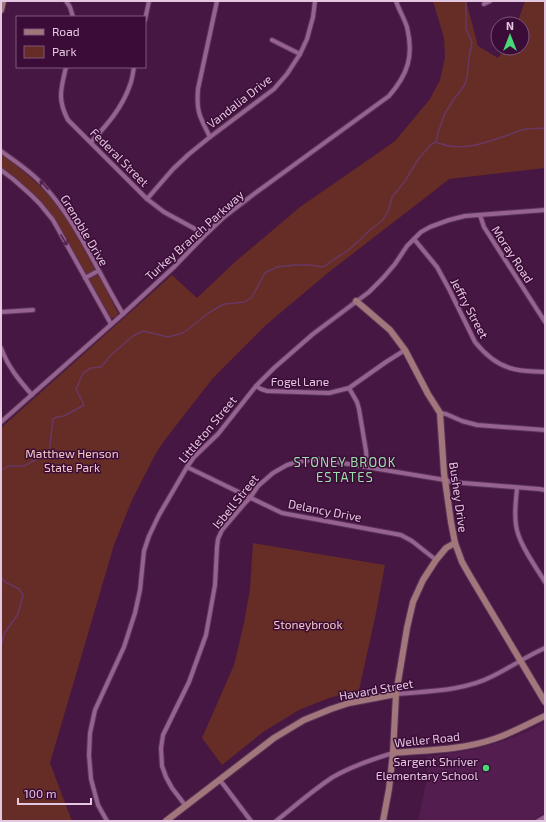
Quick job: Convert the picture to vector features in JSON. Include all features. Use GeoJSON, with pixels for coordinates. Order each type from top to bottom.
{"type":"FeatureCollection","features":[{"type":"Feature","properties":{"kind":"street"},"geometry":{"type":"LineString","coordinates":[[1,10],[3,1]]}},
{"type":"Feature","properties":{"kind":"street"},"geometry":{"type":"LineString","coordinates":[[66,1],[70,7],[73,16]]}},
{"type":"Feature","properties":{"kind":"street"},"geometry":{"type":"LineString","coordinates":[[146,16],[149,1]]}},
{"type":"Feature","properties":{"kind":"street"},"geometry":{"type":"LineString","coordinates":[[210,137],[198,110],[197,101],[198,89],[217,1]]}},
{"type":"Feature","properties":{"kind":"street","name":"Vandalia Drive"},"geometry":{"type":"LineString","coordinates":[[147,199],[173,169],[189,154],[274,89],[287,74],[300,54],[307,39],[313,17],[315,1]]}},
{"type":"Feature","properties":{"kind":"street","name":"Turkey Branch Parkway"},"geometry":{"type":"LineString","coordinates":[[1,422],[171,270],[224,217],[388,96],[404,76],[410,53],[406,26],[396,1]]}},
{"type":"Feature","properties":{"kind":"street"},"geometry":{"type":"LineString","coordinates":[[484,4],[490,1]]}},
{"type":"Feature","properties":{"kind":"street"},"geometry":{"type":"LineString","coordinates":[[272,40],[300,54]]}},
{"type":"Feature","properties":{"kind":"street","name":"Federal Street"},"geometry":{"type":"LineString","coordinates":[[66,68],[60,92],[63,111],[68,120],[147,199],[164,212],[197,230],[204,236]]}},
{"type":"Feature","properties":{"kind":"street"},"geometry":{"type":"LineString","coordinates":[[91,142],[107,125],[122,102],[130,86],[134,68]]}},
{"type":"Feature","properties":{"kind":"street","name":"Grenoble Drive"},"geometry":{"type":"LineString","coordinates":[[1,151],[30,172],[44,185],[57,202],[77,231],[123,314]]}},
{"type":"Feature","properties":{"kind":"street","name":"Grenoble Drive"},"geometry":{"type":"LineString","coordinates":[[1,170],[22,186],[53,220],[111,324]]}},
{"type":"Feature","properties":{"kind":"street","name":"Littleton Street"},"geometry":{"type":"LineString","coordinates":[[107,821],[98,805],[91,779],[89,755],[90,733],[95,710],[101,694],[124,647],[135,613],[140,590],[144,551],[149,536],[159,515],[194,457],[218,434],[256,386],[274,368],[313,334],[369,292],[395,264],[407,246],[421,232],[449,220],[465,216],[545,210]]}},
{"type":"Feature","properties":{"kind":"street","name":"Moray Road"},"geometry":{"type":"LineString","coordinates":[[480,215],[484,227],[545,322]]}},
{"type":"Feature","properties":{"kind":"street","name":"Jeffry Street"},"geometry":{"type":"LineString","coordinates":[[414,239],[437,267],[475,342],[480,348],[498,363],[510,368],[524,371],[545,372]]}},
{"type":"Feature","properties":{"kind":"street"},"geometry":{"type":"LineString","coordinates":[[85,278],[98,271]]}},
{"type":"Feature","properties":{"kind":"street","name":"Bushey Drive"},"geometry":{"type":"LineString","coordinates":[[356,301],[390,330],[405,350],[428,394],[440,413],[445,480],[455,543],[462,562],[545,702]]}},
{"type":"Feature","properties":{"kind":"street"},"geometry":{"type":"LineString","coordinates":[[1,312],[33,310]]}},
{"type":"Feature","properties":{"kind":"street"},"geometry":{"type":"LineString","coordinates":[[1,348],[18,379],[32,395]]}},
{"type":"Feature","properties":{"kind":"street","name":"Fogel Lane"},"geometry":{"type":"LineString","coordinates":[[256,386],[267,391],[329,393],[349,388],[405,350]]}},
{"type":"Feature","properties":{"kind":"street"},"geometry":{"type":"LineString","coordinates":[[349,388],[357,402],[359,409],[367,467]]}},
{"type":"Feature","properties":{"kind":"street"},"geometry":{"type":"LineString","coordinates":[[440,413],[477,425],[545,430]]}},
{"type":"Feature","properties":{"kind":"street","name":"Isbell Street"},"geometry":{"type":"LineString","coordinates":[[185,805],[172,788],[162,766],[161,748],[163,735],[189,682],[206,635],[215,586],[218,539],[222,530],[250,498],[258,486],[273,472],[297,462],[318,459],[451,482],[545,490]]}},
{"type":"Feature","properties":{"kind":"street","name":"Delancy Drive"},"geometry":{"type":"LineString","coordinates":[[187,467],[282,513],[401,535],[412,541],[436,560]]}},
{"type":"Feature","properties":{"kind":"street"},"geometry":{"type":"LineString","coordinates":[[517,488],[516,526],[525,548],[545,582]]}},
{"type":"Feature","properties":{"kind":"street"},"geometry":{"type":"LineString","coordinates":[[384,821],[393,753],[396,694],[413,602],[423,580],[436,560],[446,548],[455,543]]}},
{"type":"Feature","properties":{"kind":"street","name":"Havard Street"},"geometry":{"type":"LineString","coordinates":[[166,821],[274,738],[304,720],[349,703],[396,694],[445,690],[468,685],[492,677],[545,648]]}},
{"type":"Feature","properties":{"kind":"street","name":"Weller Road"},"geometry":{"type":"LineString","coordinates":[[276,821],[334,777],[362,763],[393,753],[443,749],[476,744],[514,732],[545,716]]}},
{"type":"Feature","properties":{"kind":"street"},"geometry":{"type":"LineString","coordinates":[[220,780],[251,821]]}},
{"type":"Feature","properties":{"kind":"street"},"geometry":{"type":"LineString","coordinates":[[538,821],[545,817]]}},
{"type":"Feature","properties":{"kind":"shaded area","name":"Sargent Shriver Elementary School"},"geometry":{"type":"Polygon","coordinates":[[[545,722],[545,812],[532,821],[418,821],[427,779],[427,757],[476,749],[504,741],[545,722]]]}},
{"type":"Feature","properties":{"kind":"green space","name":"Matthew Henson State Park"},"geometry":{"type":"Polygon","coordinates":[[[433,1],[466,1],[478,46],[490,53],[490,56],[498,58],[500,56],[530,56],[530,16],[520,16],[525,1],[545,1],[545,168],[449,179],[329,272],[266,325],[213,378],[156,453],[132,500],[114,545],[50,763],[72,821],[1,821],[1,428],[172,275],[197,298],[235,262],[300,207],[395,141],[430,99],[440,80],[445,57],[444,38],[433,1]]]}},
{"type":"Feature","properties":{"kind":"green space"},"geometry":{"type":"Polygon","coordinates":[[[1,154],[30,177],[48,194],[63,213],[95,270],[86,274],[52,215],[13,176],[1,168],[1,154]]]}},
{"type":"Feature","properties":{"kind":"green space"},"geometry":{"type":"Polygon","coordinates":[[[98,274],[118,313],[117,316],[113,318],[111,318],[89,279],[98,274]]]}},
{"type":"Feature","properties":{"kind":"green space","name":"Stoneybrook"},"geometry":{"type":"Polygon","coordinates":[[[253,543],[385,565],[359,690],[329,698],[299,710],[263,732],[222,765],[202,738],[234,665],[250,589],[253,543]]]}},
{"type":"Feature","properties":{"kind":"waterway"},"geometry":{"type":"LineString","coordinates":[[436,142],[445,113],[464,86],[467,78],[472,42],[466,29],[466,1]]}},
{"type":"Feature","properties":{"kind":"waterway"},"geometry":{"type":"LineString","coordinates":[[1,471],[8,466],[24,466],[49,453],[53,419],[64,416],[84,405],[76,389],[83,373],[91,368],[101,367],[112,354],[133,336],[143,331],[168,337],[183,333],[210,312],[224,304],[245,302],[252,297],[265,273],[277,267],[294,265],[323,267],[351,248],[383,220],[389,209],[392,197],[405,181],[419,158],[432,144],[436,142],[455,147],[473,146],[524,129],[545,128]]}},
{"type":"Feature","properties":{"kind":"waterway"},"geometry":{"type":"LineString","coordinates":[[1,577],[5,582],[19,589],[23,595],[18,614],[4,634],[1,647]]}},
{"type":"Feature","properties":{"kind":"place","name":"Sargent Shriver Elementary School"},"geometry":{"type":"Point","coordinates":[486,768]}},
{"type":"Feature","properties":{"kind":"district","name":"STONEY BROOK ESTATES"},"geometry":{"type":"Point","coordinates":[345,470]}}]}
